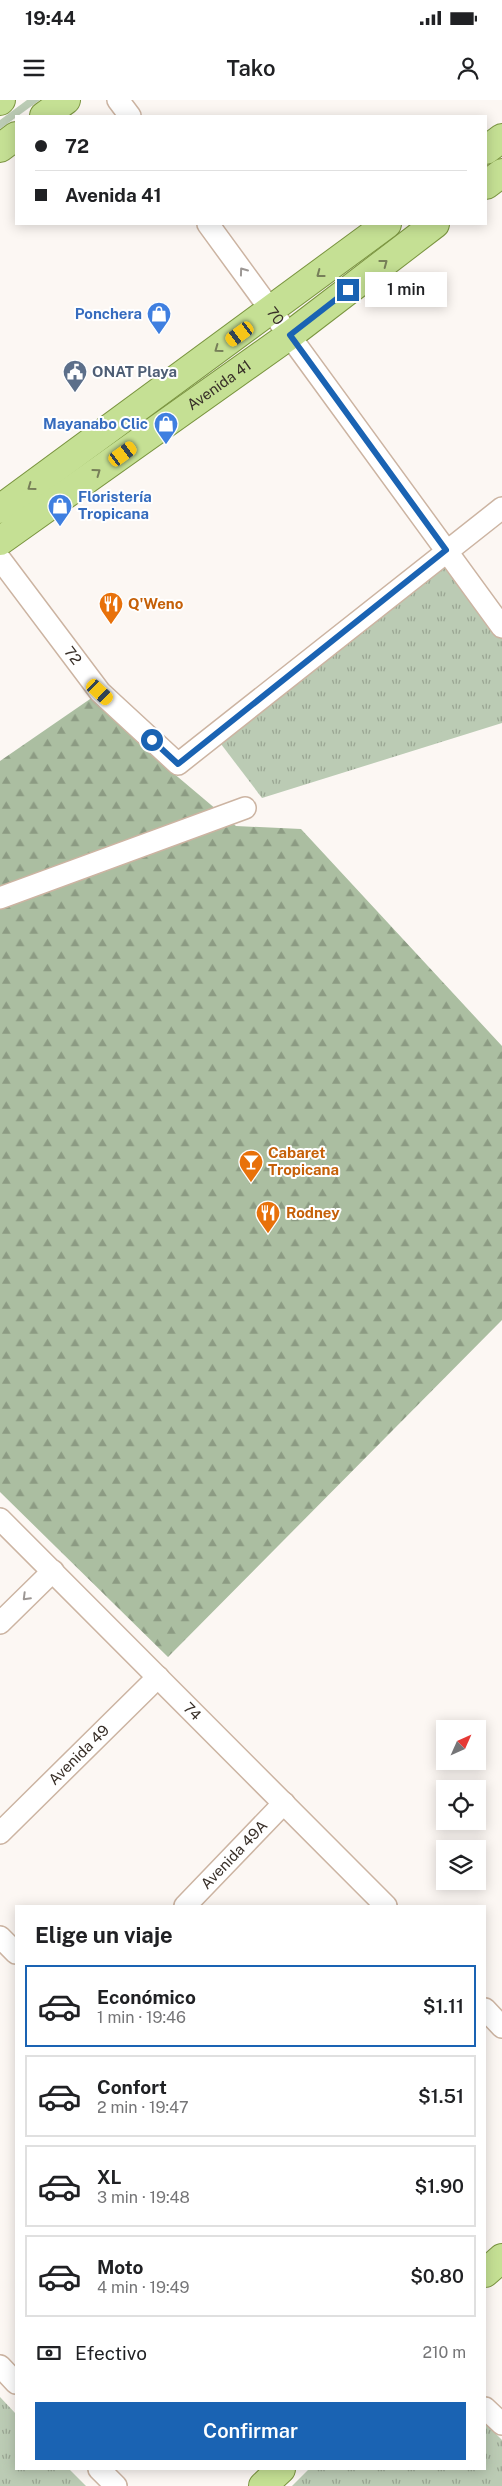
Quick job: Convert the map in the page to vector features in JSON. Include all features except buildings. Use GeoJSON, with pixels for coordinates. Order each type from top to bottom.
{"type":"FeatureCollection","features":[{"type":"Feature","properties":{"kind":"main road"},"geometry":{"type":"LineString","coordinates":[[45,115],[66,100]]}},
{"type":"Feature","properties":{"kind":"main road"},"geometry":{"type":"LineString","coordinates":[[0,148],[15,137]]}},
{"type":"Feature","properties":{"kind":"main road"},"geometry":{"type":"LineString","coordinates":[[487,149],[502,138]]}},
{"type":"Feature","properties":{"kind":"main road"},"geometry":{"type":"LineString","coordinates":[[487,184],[502,173]]}},
{"type":"Feature","properties":{"kind":"main road","name":"Avenida 41"},"geometry":{"type":"LineString","coordinates":[[0,509],[386,225]]}},
{"type":"Feature","properties":{"kind":"main road","name":"Avenida 41"},"geometry":{"type":"LineString","coordinates":[[0,542],[290,335],[434,225]]}},
{"type":"Feature","properties":{"kind":"main road"},"geometry":{"type":"LineString","coordinates":[[486,2272],[502,2258]]}},
{"type":"Feature","properties":{"kind":"main road"},"geometry":{"type":"LineString","coordinates":[[263,2486],[280,2470]]}},
{"type":"Feature","properties":{"kind":"street"},"geometry":{"type":"LineString","coordinates":[[118,100],[129,115]]}},
{"type":"Feature","properties":{"kind":"street","name":"70"},"geometry":{"type":"LineString","coordinates":[[209,225],[502,627]]}},
{"type":"Feature","properties":{"kind":"street"},"geometry":{"type":"LineString","coordinates":[[446,550],[502,508]]}},
{"type":"Feature","properties":{"kind":"street","name":"72"},"geometry":{"type":"LineString","coordinates":[[0,559],[100,692],[178,764],[446,550]]}},
{"type":"Feature","properties":{"kind":"street"},"geometry":{"type":"LineString","coordinates":[[0,898],[244,808]]}},
{"type":"Feature","properties":{"kind":"street","name":"74"},"geometry":{"type":"LineString","coordinates":[[0,1518],[385,1905]]}},
{"type":"Feature","properties":{"kind":"street"},"geometry":{"type":"LineString","coordinates":[[0,1623],[53,1571]]}},
{"type":"Feature","properties":{"kind":"street","name":"Avenida 49"},"geometry":{"type":"LineString","coordinates":[[0,1833],[158,1677]]}},
{"type":"Feature","properties":{"kind":"street","name":"Avenida 49A"},"geometry":{"type":"LineString","coordinates":[[186,1905],[284,1803]]}},
{"type":"Feature","properties":{"kind":"street"},"geometry":{"type":"LineString","coordinates":[[0,1937],[15,1952]]}},
{"type":"Feature","properties":{"kind":"street"},"geometry":{"type":"LineString","coordinates":[[486,2010],[502,2027]]}},
{"type":"Feature","properties":{"kind":"street"},"geometry":{"type":"LineString","coordinates":[[0,2366],[15,2382]]}},
{"type":"Feature","properties":{"kind":"street"},"geometry":{"type":"LineString","coordinates":[[486,2409],[502,2424]]}},
{"type":"Feature","properties":{"kind":"street"},"geometry":{"type":"LineString","coordinates":[[100,2470],[116,2486]]}},
{"type":"Feature","properties":{"kind":"green space"},"geometry":{"type":"Polygon","coordinates":[[[27,100],[40,100],[19,115],[15,115],[15,118],[0,129],[0,120],[27,100]]]}},
{"type":"Feature","properties":{"kind":"green space"},"geometry":{"type":"Polygon","coordinates":[[[445,564],[502,639],[502,723],[262,798],[221,744],[445,564]]]}},
{"type":"Feature","properties":{"kind":"green space","name":"Cabaret Tropicana"},"geometry":{"type":"Polygon","coordinates":[[[93,697],[172,772],[236,826],[301,829],[502,1046],[502,1320],[168,1657],[0,1492],[0,761],[93,697]]]}},
{"type":"Feature","properties":{"kind":"green space"},"geometry":{"type":"Polygon","coordinates":[[[0,2397],[15,2413],[15,2470],[70,2470],[86,2486],[0,2486],[0,2397]]]}},
{"type":"Feature","properties":{"kind":"green space"},"geometry":{"type":"Polygon","coordinates":[[[486,2424],[502,2440],[502,2486],[292,2486],[308,2470],[486,2470],[486,2424]]]}},
{"type":"Feature","properties":{"kind":"place","name":"Ponchera"},"geometry":{"type":"Point","coordinates":[159,335]}},
{"type":"Feature","properties":{"kind":"place","name":"ONAT Playa"},"geometry":{"type":"Point","coordinates":[75,393]}},
{"type":"Feature","properties":{"kind":"place","name":"Mayanabo Clic"},"geometry":{"type":"Point","coordinates":[166,445]}},
{"type":"Feature","properties":{"kind":"place","name":"Floristería Tropicana"},"geometry":{"type":"Point","coordinates":[60,527]}},
{"type":"Feature","properties":{"kind":"place","name":"Q'Weno"},"geometry":{"type":"Point","coordinates":[111,625]}},
{"type":"Feature","properties":{"kind":"place","name":"Cabaret Tropicana"},"geometry":{"type":"Point","coordinates":[251,1183]}},
{"type":"Feature","properties":{"kind":"place","name":"Rodney"},"geometry":{"type":"Point","coordinates":[268,1234]}},
{"type":"Feature","properties":{"kind":"route"},"geometry":{"type":"LineString","coordinates":[[152,740],[178,764],[446,550],[290,335],[348,290]]}}]}
